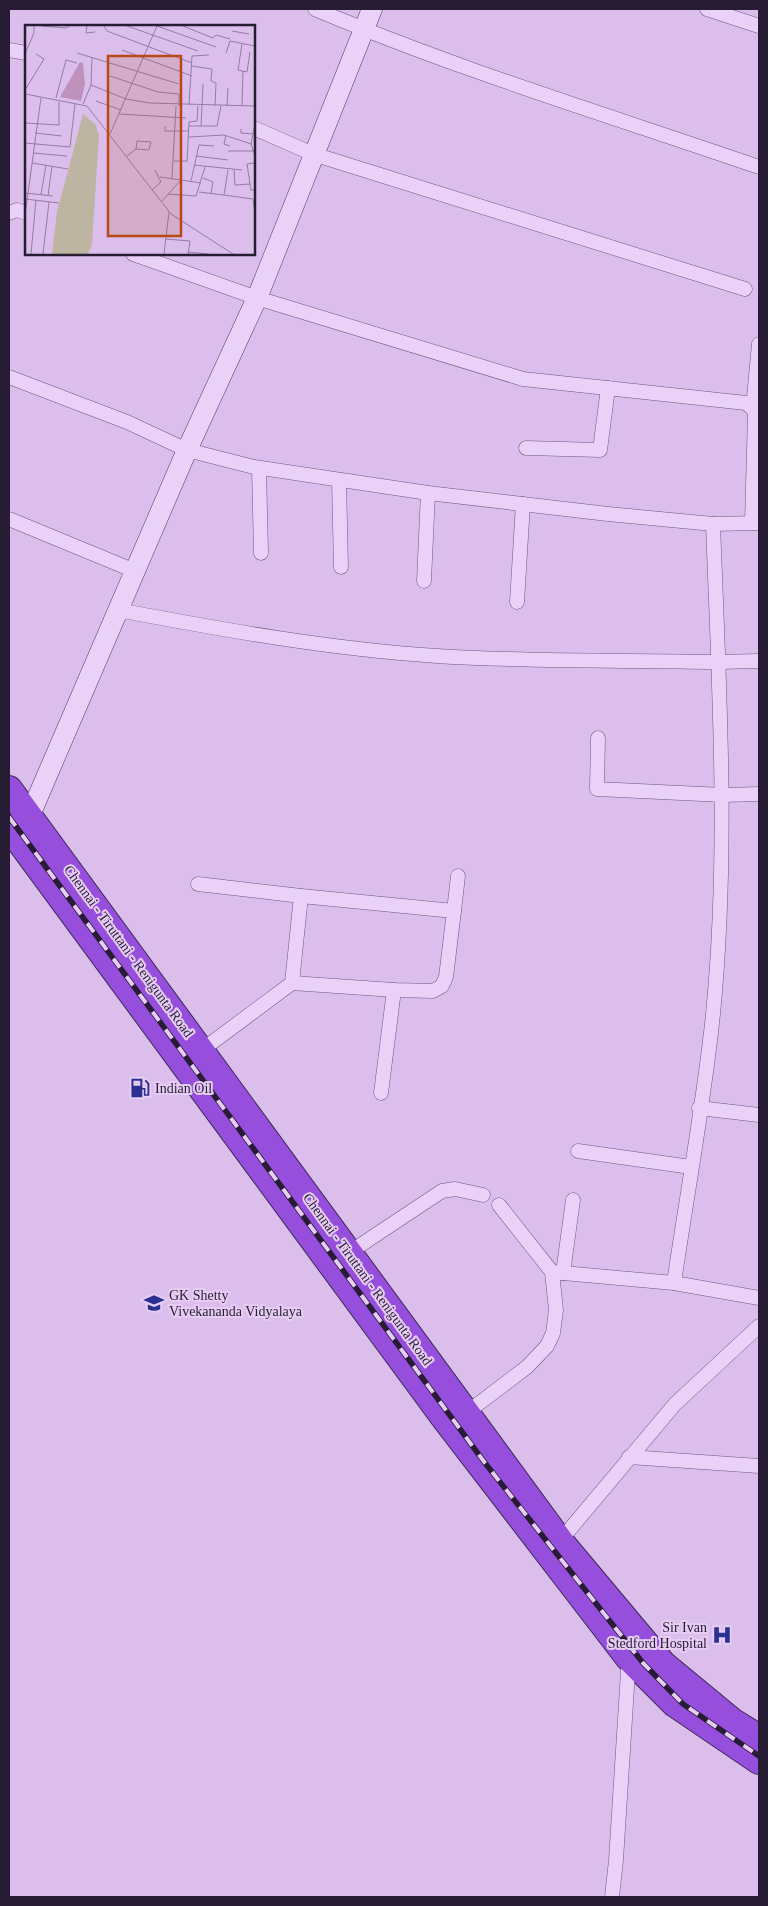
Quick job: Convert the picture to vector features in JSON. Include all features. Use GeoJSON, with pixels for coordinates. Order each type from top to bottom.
{"type":"FeatureCollection","features":[{"type":"Feature","properties":{"kind":"highway","name":"Chennai - Tiruttani - Renigunta Road"},"geometry":{"type":"LineString","coordinates":[[9,789],[16,824],[451,1427],[637,1649],[663,1664],[732,1721],[759,1738]]}},
{"type":"Feature","properties":{"kind":"highway","name":"Chennai - Tiruttani - Renigunta Road"},"geometry":{"type":"LineString","coordinates":[[16,824],[202,1050],[350,1252],[465,1414],[560,1541],[675,1704],[759,1761]]}},
{"type":"Feature","properties":{"kind":"street"},"geometry":{"type":"LineString","coordinates":[[315,9],[364,30],[759,167]]}},
{"type":"Feature","properties":{"kind":"street"},"geometry":{"type":"LineString","coordinates":[[16,824],[118,610],[187,450],[256,298],[372,9]]}},
{"type":"Feature","properties":{"kind":"street"},"geometry":{"type":"LineString","coordinates":[[707,9],[759,26]]}},
{"type":"Feature","properties":{"kind":"street"},"geometry":{"type":"LineString","coordinates":[[9,50],[25,53]]}},
{"type":"Feature","properties":{"kind":"street"},"geometry":{"type":"LineString","coordinates":[[255,128],[313,154],[745,289]]}},
{"type":"Feature","properties":{"kind":"street"},"geometry":{"type":"LineString","coordinates":[[9,213],[17,210],[25,212]]}},
{"type":"Feature","properties":{"kind":"street"},"geometry":{"type":"LineString","coordinates":[[136,255],[256,298],[523,379],[734,401],[746,404],[753,409]]}},
{"type":"Feature","properties":{"kind":"street"},"geometry":{"type":"LineString","coordinates":[[9,377],[128,422],[187,450],[259,468],[428,493],[522,504],[712,524],[756,523],[755,421],[753,409],[759,344]]}},
{"type":"Feature","properties":{"kind":"street"},"geometry":{"type":"LineString","coordinates":[[526,448],[600,450],[608,388]]}},
{"type":"Feature","properties":{"kind":"street"},"geometry":{"type":"LineString","coordinates":[[259,468],[261,553]]}},
{"type":"Feature","properties":{"kind":"street"},"geometry":{"type":"LineString","coordinates":[[339,480],[341,567]]}},
{"type":"Feature","properties":{"kind":"street"},"geometry":{"type":"LineString","coordinates":[[424,581],[428,493]]}},
{"type":"Feature","properties":{"kind":"street"},"geometry":{"type":"LineString","coordinates":[[517,602],[522,504]]}},
{"type":"Feature","properties":{"kind":"street"},"geometry":{"type":"LineString","coordinates":[[9,519],[135,571]]}},
{"type":"Feature","properties":{"kind":"street"},"geometry":{"type":"LineString","coordinates":[[674,1283],[713,1013],[723,795],[712,524]]}},
{"type":"Feature","properties":{"kind":"street"},"geometry":{"type":"LineString","coordinates":[[118,610],[253,635],[340,647],[439,656],[718,662],[759,661]]}},
{"type":"Feature","properties":{"kind":"street"},"geometry":{"type":"LineString","coordinates":[[598,738],[598,789],[723,795],[759,794]]}},
{"type":"Feature","properties":{"kind":"street"},"geometry":{"type":"LineString","coordinates":[[202,1050],[292,983],[432,991],[442,986],[446,977],[458,876]]}},
{"type":"Feature","properties":{"kind":"street"},"geometry":{"type":"LineString","coordinates":[[198,884],[454,911]]}},
{"type":"Feature","properties":{"kind":"street"},"geometry":{"type":"LineString","coordinates":[[292,983],[301,896]]}},
{"type":"Feature","properties":{"kind":"street"},"geometry":{"type":"LineString","coordinates":[[381,1093],[394,990]]}},
{"type":"Feature","properties":{"kind":"street"},"geometry":{"type":"LineString","coordinates":[[699,1108],[759,1115]]}},
{"type":"Feature","properties":{"kind":"street"},"geometry":{"type":"LineString","coordinates":[[578,1151],[691,1167]]}},
{"type":"Feature","properties":{"kind":"street"},"geometry":{"type":"LineString","coordinates":[[350,1252],[442,1191],[455,1189],[483,1194]]}},
{"type":"Feature","properties":{"kind":"street"},"geometry":{"type":"LineString","coordinates":[[465,1414],[527,1367],[547,1346],[553,1333],[555,1322],[557,1272],[573,1200]]}},
{"type":"Feature","properties":{"kind":"street"},"geometry":{"type":"LineString","coordinates":[[499,1205],[557,1272],[674,1283],[759,1298]]}},
{"type":"Feature","properties":{"kind":"street"},"geometry":{"type":"LineString","coordinates":[[560,1541],[675,1404],[759,1326]]}},
{"type":"Feature","properties":{"kind":"street"},"geometry":{"type":"LineString","coordinates":[[629,1457],[759,1466]]}},
{"type":"Feature","properties":{"kind":"street"},"geometry":{"type":"LineString","coordinates":[[612,1897],[637,1649]]}},
{"type":"Feature","properties":{"kind":"railway"},"geometry":{"type":"LineString","coordinates":[[9,817],[485,1463],[643,1663],[683,1704],[759,1756]]}},
{"type":"Feature","properties":{"kind":"place","name":"Indian Oil"},"geometry":{"type":"Point","coordinates":[140,1088]}},
{"type":"Feature","properties":{"kind":"place","name":"GK Shetty Vivekananda Vidyalaya"},"geometry":{"type":"Point","coordinates":[154,1303]}},
{"type":"Feature","properties":{"kind":"place","name":"Sir Ivan Stedford Hospital"},"geometry":{"type":"Point","coordinates":[722,1635]}}]}
